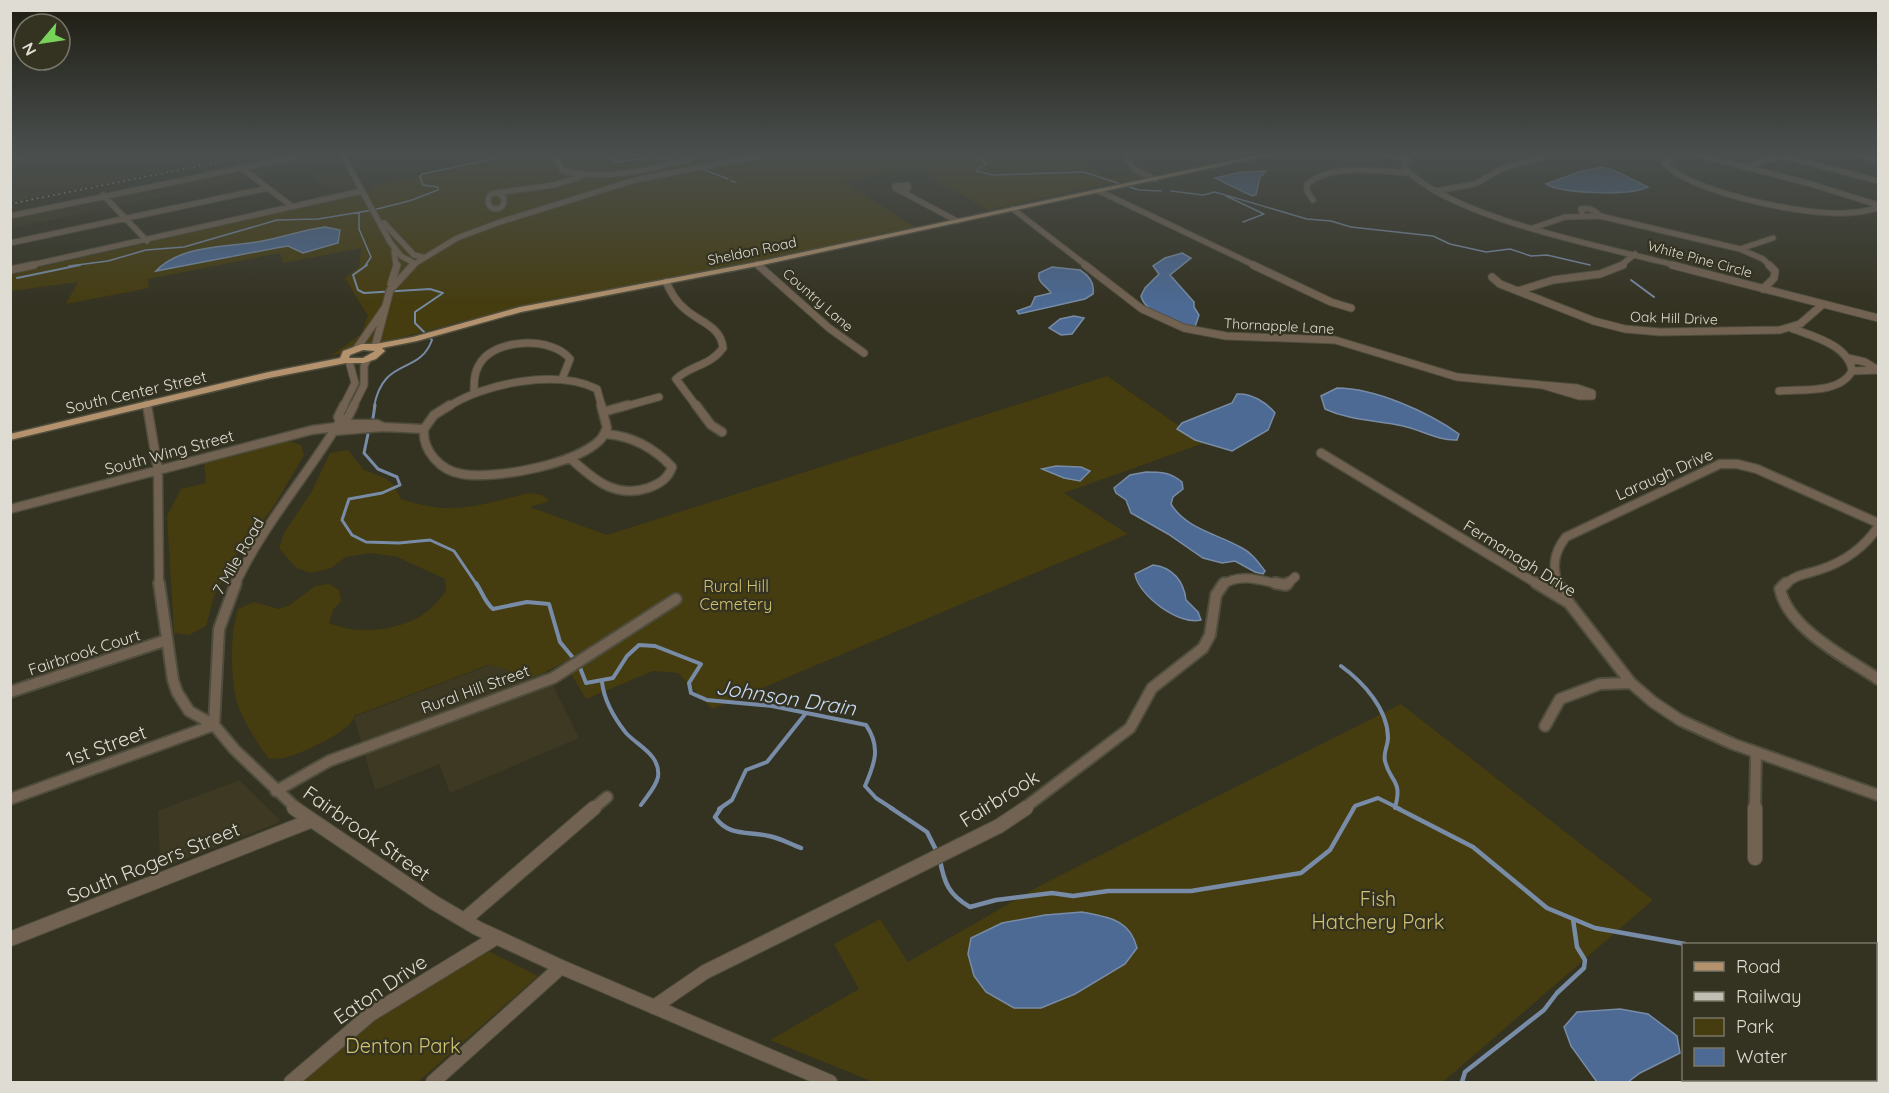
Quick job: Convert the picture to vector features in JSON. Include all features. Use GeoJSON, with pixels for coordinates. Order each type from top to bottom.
{"type":"FeatureCollection","features":[{"type":"Feature","properties":{"kind":"main road","name":"Sheldon Road"},"geometry":{"type":"LineString","coordinates":[[376,346],[431,335],[520,310],[757,264],[1032,205]]}},
{"type":"Feature","properties":{"kind":"main road"},"geometry":{"type":"LineString","coordinates":[[347,358],[367,360],[376,346],[384,341],[413,339]]}},
{"type":"Feature","properties":{"kind":"main road"},"geometry":{"type":"LineString","coordinates":[[347,358],[357,348],[376,346]]}},
{"type":"Feature","properties":{"kind":"main road","name":"South Center Street"},"geometry":{"type":"LineString","coordinates":[[10,437],[347,358]]}},
{"type":"Feature","properties":{"kind":"street"},"geometry":{"type":"LineString","coordinates":[[10,214],[54,205]]}},
{"type":"Feature","properties":{"kind":"street"},"geometry":{"type":"LineString","coordinates":[[114,205],[147,241]]}},
{"type":"Feature","properties":{"kind":"street"},"geometry":{"type":"LineString","coordinates":[[10,243],[191,205]]}},
{"type":"Feature","properties":{"kind":"street"},"geometry":{"type":"LineString","coordinates":[[10,270],[301,205]]}},
{"type":"Feature","properties":{"kind":"street"},"geometry":{"type":"LineString","coordinates":[[370,205],[390,240],[404,259],[414,263]]}},
{"type":"Feature","properties":{"kind":"street"},"geometry":{"type":"LineString","coordinates":[[390,289],[414,263],[457,238],[554,205]]}},
{"type":"Feature","properties":{"kind":"street"},"geometry":{"type":"LineString","coordinates":[[927,205],[957,221]]}},
{"type":"Feature","properties":{"kind":"street"},"geometry":{"type":"LineString","coordinates":[[1128,205],[1331,302],[1351,308]]}},
{"type":"Feature","properties":{"kind":"street","name":"White Pine Circle"},"geometry":{"type":"LineString","coordinates":[[1471,205],[1533,228],[1878,318]]}},
{"type":"Feature","properties":{"kind":"street"},"geometry":{"type":"LineString","coordinates":[[1780,205],[1828,213],[1853,213],[1878,207]]}},
{"type":"Feature","properties":{"kind":"street","name":"Thornapple Lane"},"geometry":{"type":"LineString","coordinates":[[1013,209],[1142,309],[1181,327],[1226,336],[1335,340],[1457,376],[1577,388],[1592,393],[1592,396],[1579,396],[1542,385]]}},
{"type":"Feature","properties":{"kind":"street"},"geometry":{"type":"LineString","coordinates":[[375,213],[414,255],[422,258]]}},
{"type":"Feature","properties":{"kind":"street"},"geometry":{"type":"LineString","coordinates":[[1533,228],[1556,218],[1600,216],[1740,249],[1763,259],[1775,271],[1774,278],[1763,289]]}},
{"type":"Feature","properties":{"kind":"street"},"geometry":{"type":"LineString","coordinates":[[1740,249],[1773,238]]}},
{"type":"Feature","properties":{"kind":"street"},"geometry":{"type":"LineString","coordinates":[[376,346],[386,312],[384,309],[386,298],[397,264],[390,240]]}},
{"type":"Feature","properties":{"kind":"street"},"geometry":{"type":"LineString","coordinates":[[1518,291],[1557,279],[1613,272],[1624,266],[1635,254]]}},
{"type":"Feature","properties":{"kind":"street","name":"Country Lane"},"geometry":{"type":"LineString","coordinates":[[757,264],[829,328],[864,353]]}},
{"type":"Feature","properties":{"kind":"street","name":"Oak Hill Drive"},"geometry":{"type":"LineString","coordinates":[[1492,277],[1500,284],[1594,321],[1636,331],[1765,331],[1791,328],[1806,321],[1822,304]]}},
{"type":"Feature","properties":{"kind":"street"},"geometry":{"type":"LineString","coordinates":[[666,282],[681,307],[713,328],[722,338],[723,348],[716,358],[703,367],[681,374],[676,380],[711,425],[722,432]]}},
{"type":"Feature","properties":{"kind":"street"},"geometry":{"type":"LineString","coordinates":[[357,348],[365,340],[375,318],[384,309]]}},
{"type":"Feature","properties":{"kind":"street"},"geometry":{"type":"LineString","coordinates":[[1779,391],[1837,384],[1848,378],[1852,371],[1848,358],[1828,343],[1791,328]]}},
{"type":"Feature","properties":{"kind":"street"},"geometry":{"type":"LineString","coordinates":[[474,393],[474,375],[480,362],[499,348],[516,343],[538,344],[567,355],[570,359],[569,366],[562,379]]}},
{"type":"Feature","properties":{"kind":"street","name":"7 Mile Road"},"geometry":{"type":"LineString","coordinates":[[337,426],[338,417],[355,383],[347,358]]}},
{"type":"Feature","properties":{"kind":"street"},"geometry":{"type":"LineString","coordinates":[[1848,358],[1865,362],[1878,370]]}},
{"type":"Feature","properties":{"kind":"street","name":"7 Mile Road"},"geometry":{"type":"LineString","coordinates":[[214,725],[219,629],[230,597],[255,552],[337,426],[348,417],[366,380],[363,369],[367,360]]}},
{"type":"Feature","properties":{"kind":"street"},"geometry":{"type":"LineString","coordinates":[[1852,371],[1878,370]]}},
{"type":"Feature","properties":{"kind":"street"},"geometry":{"type":"LineString","coordinates":[[562,379],[581,380],[594,386],[598,391],[607,428],[606,434],[597,443],[570,458],[488,475],[460,474],[446,469],[431,454],[423,440],[424,429],[429,418],[439,410],[474,393],[489,388],[562,379]]}},
{"type":"Feature","properties":{"kind":"street"},"geometry":{"type":"LineString","coordinates":[[603,412],[659,397]]}},
{"type":"Feature","properties":{"kind":"street","name":"Fairbrook Street"},"geometry":{"type":"LineString","coordinates":[[147,404],[158,470],[159,588],[173,680],[183,704],[194,715],[214,725],[235,750],[310,821],[464,920],[561,967],[830,1083]]}},
{"type":"Feature","properties":{"kind":"street","name":"South Wing Street"},"geometry":{"type":"LineString","coordinates":[[10,509],[312,430],[337,426],[424,429]]}},
{"type":"Feature","properties":{"kind":"street"},"geometry":{"type":"LineString","coordinates":[[570,458],[602,485],[623,492],[640,491],[655,485],[667,477],[671,471],[672,467],[667,460],[644,445],[618,434],[606,434]]}},
{"type":"Feature","properties":{"kind":"street","name":"Fermanagh Drive"},"geometry":{"type":"LineString","coordinates":[[1321,453],[1569,603],[1631,683],[1653,702],[1680,720],[1756,753],[1878,795]]}},
{"type":"Feature","properties":{"kind":"street","name":"Laraugh Drive"},"geometry":{"type":"LineString","coordinates":[[1569,603],[1557,583],[1554,566],[1556,550],[1566,537],[1720,464],[1737,464],[1757,469],[1878,525]]}},
{"type":"Feature","properties":{"kind":"street"},"geometry":{"type":"LineString","coordinates":[[1878,525],[1862,547],[1843,561],[1785,582],[1781,587],[1780,595],[1786,610],[1804,628],[1878,679]]}},
{"type":"Feature","properties":{"kind":"street","name":"Fairbrook"},"geometry":{"type":"LineString","coordinates":[[654,1008],[705,972],[999,826],[1033,803],[1130,728],[1139,717],[1151,689],[1189,660],[1208,641],[1218,589],[1223,583],[1240,578],[1286,585],[1295,577]]}},
{"type":"Feature","properties":{"kind":"street","name":"Rural Hill Street"},"geometry":{"type":"LineString","coordinates":[[276,791],[329,760],[568,671],[676,599]]}},
{"type":"Feature","properties":{"kind":"street","name":"Fairbrook Court"},"geometry":{"type":"LineString","coordinates":[[10,692],[167,640]]}},
{"type":"Feature","properties":{"kind":"street"},"geometry":{"type":"LineString","coordinates":[[1545,726],[1560,699],[1600,684],[1631,683]]}},
{"type":"Feature","properties":{"kind":"street","name":"1st Street"},"geometry":{"type":"LineString","coordinates":[[10,800],[214,725]]}},
{"type":"Feature","properties":{"kind":"street"},"geometry":{"type":"LineString","coordinates":[[1755,858],[1756,753]]}},
{"type":"Feature","properties":{"kind":"street"},"geometry":{"type":"LineString","coordinates":[[464,920],[607,797]]}},
{"type":"Feature","properties":{"kind":"street","name":"South Rogers Street"},"geometry":{"type":"LineString","coordinates":[[10,939],[310,821]]}},
{"type":"Feature","properties":{"kind":"street","name":"Eaton Drive"},"geometry":{"type":"LineString","coordinates":[[291,1083],[371,1014],[497,937]]}},
{"type":"Feature","properties":{"kind":"street"},"geometry":{"type":"LineString","coordinates":[[433,1083],[561,967]]}},
{"type":"Feature","properties":{"kind":"shaded area"},"geometry":{"type":"Polygon","coordinates":[[[69,205],[122,205],[11,228],[11,217],[69,205]]]}},
{"type":"Feature","properties":{"kind":"shaded area"},"geometry":{"type":"Polygon","coordinates":[[[534,648],[579,738],[450,793],[439,764],[375,790],[354,717],[534,648]]]}},
{"type":"Feature","properties":{"kind":"shaded area"},"geometry":{"type":"Polygon","coordinates":[[[239,780],[280,820],[278,823],[160,869],[158,811],[239,780]]]}},
{"type":"Feature","properties":{"kind":"green space"},"geometry":{"type":"Polygon","coordinates":[[[314,205],[880,205],[916,228],[713,271],[518,307],[331,356],[361,334],[368,316],[345,278],[359,267],[361,248],[283,263],[280,253],[148,279],[149,288],[66,304],[78,282],[11,291],[10,274],[314,205]]]}},
{"type":"Feature","properties":{"kind":"green space"},"geometry":{"type":"Polygon","coordinates":[[[979,205],[1011,205],[988,210],[979,205]]]}},
{"type":"Feature","properties":{"kind":"green space","name":"Rural Hill Cemetery"},"geometry":{"type":"Polygon","coordinates":[[[1107,376],[1204,443],[1064,493],[1128,534],[712,709],[678,673],[653,671],[586,699],[564,662],[536,676],[517,679],[508,669],[488,665],[354,716],[346,728],[304,751],[286,758],[269,759],[251,732],[237,702],[232,656],[233,631],[238,609],[254,602],[279,609],[290,605],[315,586],[329,584],[339,590],[341,601],[333,610],[329,623],[354,629],[381,629],[395,627],[420,616],[432,607],[446,591],[445,579],[397,557],[370,553],[346,557],[331,568],[311,573],[296,568],[279,548],[284,533],[312,491],[330,453],[348,450],[364,470],[385,478],[394,485],[401,499],[451,508],[480,505],[530,493],[542,495],[549,500],[530,507],[607,535],[1107,376]]]}},
{"type":"Feature","properties":{"kind":"green space"},"geometry":{"type":"Polygon","coordinates":[[[288,441],[301,445],[304,455],[274,506],[234,558],[214,596],[206,626],[189,635],[174,633],[167,516],[181,489],[206,483],[204,462],[288,441]]]}},
{"type":"Feature","properties":{"kind":"green space","name":"Fish Hatchery Park"},"geometry":{"type":"Polygon","coordinates":[[[1401,704],[1653,900],[1443,1082],[873,1082],[770,1040],[859,989],[834,944],[880,919],[908,962],[1043,884],[1401,704]]]}},
{"type":"Feature","properties":{"kind":"green space","name":"Denton Park"},"geometry":{"type":"Polygon","coordinates":[[[486,950],[538,976],[418,1082],[300,1082],[364,1025],[486,950]]]}},
{"type":"Feature","properties":{"kind":"water"},"geometry":{"type":"Polygon","coordinates":[[[325,227],[340,230],[338,243],[303,253],[288,246],[156,271],[166,262],[192,251],[262,241],[325,227]]]}},
{"type":"Feature","properties":{"kind":"water"},"geometry":{"type":"Polygon","coordinates":[[[1182,253],[1191,258],[1170,275],[1194,302],[1199,315],[1195,327],[1171,321],[1155,313],[1141,296],[1145,288],[1159,274],[1153,266],[1165,258],[1182,253]]]}},
{"type":"Feature","properties":{"kind":"water"},"geometry":{"type":"Polygon","coordinates":[[[1052,267],[1080,270],[1090,280],[1093,294],[1085,299],[1019,314],[1017,311],[1031,306],[1035,297],[1051,293],[1041,282],[1039,273],[1052,267]]]}},
{"type":"Feature","properties":{"kind":"water"},"geometry":{"type":"Polygon","coordinates":[[[1074,316],[1084,318],[1072,334],[1061,335],[1049,328],[1060,319],[1074,316]]]}},
{"type":"Feature","properties":{"kind":"water"},"geometry":{"type":"Polygon","coordinates":[[[1337,388],[1368,392],[1401,403],[1459,434],[1457,440],[1437,437],[1403,426],[1344,416],[1325,409],[1321,396],[1337,388]]]}},
{"type":"Feature","properties":{"kind":"water"},"geometry":{"type":"Polygon","coordinates":[[[1237,394],[1258,399],[1275,413],[1268,430],[1232,451],[1195,440],[1177,429],[1182,423],[1232,403],[1237,394]]]}},
{"type":"Feature","properties":{"kind":"water"},"geometry":{"type":"Polygon","coordinates":[[[1056,466],[1081,467],[1090,471],[1080,481],[1064,478],[1042,469],[1056,466]]]}},
{"type":"Feature","properties":{"kind":"water"},"geometry":{"type":"Polygon","coordinates":[[[1146,472],[1165,473],[1182,482],[1183,489],[1173,497],[1171,504],[1177,512],[1203,530],[1246,550],[1265,571],[1263,574],[1235,561],[1222,563],[1203,558],[1168,534],[1131,513],[1126,500],[1116,493],[1114,488],[1130,475],[1146,472]]]}},
{"type":"Feature","properties":{"kind":"water"},"geometry":{"type":"Polygon","coordinates":[[[1153,565],[1160,566],[1176,576],[1183,587],[1186,600],[1198,612],[1201,620],[1192,621],[1171,614],[1143,591],[1135,574],[1153,565]]]}},
{"type":"Feature","properties":{"kind":"water"},"geometry":{"type":"Polygon","coordinates":[[[1082,912],[1117,921],[1129,931],[1137,948],[1125,964],[1075,994],[1041,1008],[1014,1008],[986,992],[974,976],[968,954],[971,938],[1002,923],[1045,915],[1082,912]]]}},
{"type":"Feature","properties":{"kind":"water"},"geometry":{"type":"Polygon","coordinates":[[[1620,1009],[1648,1014],[1677,1036],[1680,1053],[1640,1073],[1628,1082],[1597,1082],[1571,1046],[1564,1027],[1577,1012],[1620,1009]]]}},
{"type":"Feature","properties":{"kind":"waterway"},"geometry":{"type":"LineString","coordinates":[[359,212],[393,205]]}},
{"type":"Feature","properties":{"kind":"waterway"},"geometry":{"type":"LineString","coordinates":[[1243,222],[1264,214],[1245,205]]}},
{"type":"Feature","properties":{"kind":"waterway"},"geometry":{"type":"LineString","coordinates":[[1259,205],[1307,219],[1331,221],[1351,227],[1433,236],[1450,244],[1486,252],[1510,249],[1531,256],[1547,255],[1590,265]]}},
{"type":"Feature","properties":{"kind":"waterway"},"geometry":{"type":"LineString","coordinates":[[69,266],[108,261],[146,250],[184,247],[277,220],[318,219],[359,212]]}},
{"type":"Feature","properties":{"kind":"waterway","name":"Johnson Drain"},"geometry":{"type":"LineString","coordinates":[[359,212],[359,229],[371,257],[365,266]]}},
{"type":"Feature","properties":{"kind":"waterway"},"geometry":{"type":"LineString","coordinates":[[17,278],[80,265]]}},
{"type":"Feature","properties":{"kind":"waterway","name":"Johnson Drain"},"geometry":{"type":"LineString","coordinates":[[367,265],[353,275],[358,290],[364,293],[430,289],[443,293],[415,312],[415,323],[432,340],[426,351],[385,380],[374,407]]}},
{"type":"Feature","properties":{"kind":"waterway"},"geometry":{"type":"LineString","coordinates":[[1631,280],[1654,297]]}},
{"type":"Feature","properties":{"kind":"waterway","name":"Johnson Drain"},"geometry":{"type":"LineString","coordinates":[[373,418],[375,405]]}},
{"type":"Feature","properties":{"kind":"waterway","name":"Johnson Drain"},"geometry":{"type":"LineString","coordinates":[[368,434],[364,453],[378,469],[397,477],[400,485],[382,493],[349,499],[342,520],[352,535],[366,542],[399,543],[430,540],[454,551],[477,585]]}},
{"type":"Feature","properties":{"kind":"waterway","name":"Johnson Drain"},"geometry":{"type":"LineString","coordinates":[[476,583],[493,609],[527,602],[549,604],[560,642],[579,665],[586,683],[613,678],[627,656],[639,645],[655,646],[701,664],[689,683],[691,693],[707,700],[772,706],[866,725],[874,741],[875,755],[865,786],[876,798],[893,809]]}},
{"type":"Feature","properties":{"kind":"waterway"},"geometry":{"type":"LineString","coordinates":[[1341,666],[1366,688],[1384,717],[1388,738],[1385,761],[1398,792],[1395,807]]}},
{"type":"Feature","properties":{"kind":"waterway"},"geometry":{"type":"LineString","coordinates":[[602,682],[608,702],[618,722],[626,733],[648,752],[658,769],[657,781],[641,805]]}},
{"type":"Feature","properties":{"kind":"waterway"},"geometry":{"type":"LineString","coordinates":[[719,809],[732,800],[746,770],[767,762],[806,713]]}},
{"type":"Feature","properties":{"kind":"waterway","name":"Johnson Drain"},"geometry":{"type":"LineString","coordinates":[[1353,809],[1355,806],[1378,798],[1395,807]]}},
{"type":"Feature","properties":{"kind":"waterway","name":"Johnson Drain"},"geometry":{"type":"LineString","coordinates":[[1395,807],[1400,809]]}},
{"type":"Feature","properties":{"kind":"waterway"},"geometry":{"type":"LineString","coordinates":[[721,808],[715,817],[726,828],[773,837],[801,848]]}},
{"type":"Feature","properties":{"kind":"waterway","name":"Johnson Drain"},"geometry":{"type":"LineString","coordinates":[[891,808],[927,832],[938,854]]}},
{"type":"Feature","properties":{"kind":"waterway","name":"Johnson Drain"},"geometry":{"type":"LineString","coordinates":[[940,860],[943,875],[952,893],[970,907],[996,900],[1052,893],[1073,896],[1108,891],[1191,891],[1301,873],[1330,850],[1354,808]]}},
{"type":"Feature","properties":{"kind":"waterway","name":"Johnson Drain"},"geometry":{"type":"LineString","coordinates":[[1397,808],[1473,847],[1547,908],[1595,928],[1682,943]]}},
{"type":"Feature","properties":{"kind":"waterway"},"geometry":{"type":"LineString","coordinates":[[1462,1082],[1465,1072],[1544,1010],[1557,993],[1584,968],[1585,960],[1577,947],[1573,919]]}}]}
